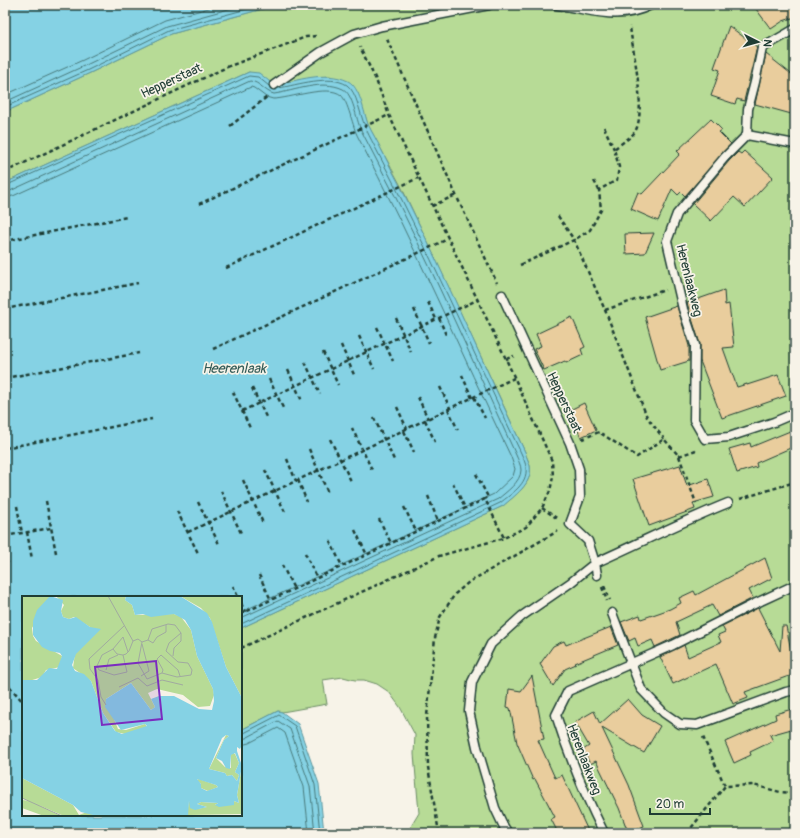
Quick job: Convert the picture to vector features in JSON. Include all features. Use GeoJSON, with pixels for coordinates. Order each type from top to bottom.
{"type":"FeatureCollection","features":[{"type":"Feature","properties":{"kind":"lane"},"geometry":{"type":"LineString","coordinates":[[274,85],[321,52],[354,34],[382,26],[489,5]]}},
{"type":"Feature","properties":{"kind":"lane"},"geometry":{"type":"LineString","coordinates":[[557,5],[606,14],[628,13],[651,5]]}},
{"type":"Feature","properties":{"kind":"lane"},"geometry":{"type":"LineString","coordinates":[[795,29],[762,48],[756,82],[748,109],[747,135],[795,144]]}},
{"type":"Feature","properties":{"kind":"lane","name":"Herenlaakweg"},"geometry":{"type":"LineString","coordinates":[[747,135],[725,157],[677,214],[667,241],[683,309],[695,345],[694,420],[705,439],[729,437],[795,414]]}},
{"type":"Feature","properties":{"kind":"lane","name":"Hepperstaat"},"geometry":{"type":"LineString","coordinates":[[502,295],[570,443],[579,469],[580,497],[570,524]]}},
{"type":"Feature","properties":{"kind":"lane"},"geometry":{"type":"LineString","coordinates":[[508,833],[504,828],[495,808],[477,747],[469,711],[472,682],[491,644],[522,616],[596,563],[700,514],[728,503]]}},
{"type":"Feature","properties":{"kind":"lane"},"geometry":{"type":"LineString","coordinates":[[570,524],[588,541],[596,563],[597,575]]}},
{"type":"Feature","properties":{"kind":"lane","name":"Herenlaakweg"},"geometry":{"type":"LineString","coordinates":[[604,833],[589,804],[568,753],[556,716],[568,691],[673,646],[752,605],[795,585]]}},
{"type":"Feature","properties":{"kind":"lane"},"geometry":{"type":"LineString","coordinates":[[612,614],[641,689],[664,714],[680,724],[697,725],[795,690]]}},
{"type":"Feature","properties":{"kind":"path"},"geometry":{"type":"LineString","coordinates":[[614,149],[634,133],[640,118],[639,89],[628,13]]}},
{"type":"Feature","properties":{"kind":"path"},"geometry":{"type":"LineString","coordinates":[[382,26],[456,195],[494,274],[502,295]]}},
{"type":"Feature","properties":{"kind":"path"},"geometry":{"type":"LineString","coordinates":[[242,648],[439,556],[504,538],[526,527],[542,508],[550,491],[554,476],[552,461],[418,178],[389,115],[376,80],[354,34]]}},
{"type":"Feature","properties":{"kind":"path","name":"Hepperstaat"},"geometry":{"type":"LineString","coordinates":[[5,172],[227,67],[306,37],[320,36]]}},
{"type":"Feature","properties":{"kind":"path"},"geometry":{"type":"LineString","coordinates":[[230,126],[270,94]]}},
{"type":"Feature","properties":{"kind":"path"},"geometry":{"type":"LineString","coordinates":[[198,204],[389,115]]}},
{"type":"Feature","properties":{"kind":"path"},"geometry":{"type":"LineString","coordinates":[[599,190],[617,180],[620,167],[604,127]]}},
{"type":"Feature","properties":{"kind":"path"},"geometry":{"type":"LineString","coordinates":[[226,268],[418,178]]}},
{"type":"Feature","properties":{"kind":"path"},"geometry":{"type":"LineString","coordinates":[[520,265],[574,240],[590,230],[601,210],[599,190],[594,181]]}},
{"type":"Feature","properties":{"kind":"path"},"geometry":{"type":"LineString","coordinates":[[432,206],[456,195]]}},
{"type":"Feature","properties":{"kind":"path"},"geometry":{"type":"LineString","coordinates":[[558,216],[574,240],[606,310],[647,416],[679,456],[700,514]]}},
{"type":"Feature","properties":{"kind":"path"},"geometry":{"type":"LineString","coordinates":[[5,241],[127,217]]}},
{"type":"Feature","properties":{"kind":"path"},"geometry":{"type":"LineString","coordinates":[[213,349],[448,239]]}},
{"type":"Feature","properties":{"kind":"path"},"geometry":{"type":"LineString","coordinates":[[5,309],[138,283]]}},
{"type":"Feature","properties":{"kind":"path"},"geometry":{"type":"LineString","coordinates":[[606,310],[677,286]]}},
{"type":"Feature","properties":{"kind":"path"},"geometry":{"type":"LineString","coordinates":[[242,411],[477,300]]}},
{"type":"Feature","properties":{"kind":"path"},"geometry":{"type":"LineString","coordinates":[[428,302],[446,335]]}},
{"type":"Feature","properties":{"kind":"path"},"geometry":{"type":"LineString","coordinates":[[414,310],[429,343]]}},
{"type":"Feature","properties":{"kind":"path"},"geometry":{"type":"LineString","coordinates":[[396,318],[411,352]]}},
{"type":"Feature","properties":{"kind":"path"},"geometry":{"type":"LineString","coordinates":[[377,327],[393,361]]}},
{"type":"Feature","properties":{"kind":"path"},"geometry":{"type":"LineString","coordinates":[[359,336],[374,369]]}},
{"type":"Feature","properties":{"kind":"path"},"geometry":{"type":"LineString","coordinates":[[340,345],[355,377]]}},
{"type":"Feature","properties":{"kind":"path"},"geometry":{"type":"LineString","coordinates":[[323,352],[338,385]]}},
{"type":"Feature","properties":{"kind":"path"},"geometry":{"type":"LineString","coordinates":[[5,378],[139,353]]}},
{"type":"Feature","properties":{"kind":"path"},"geometry":{"type":"LineString","coordinates":[[305,362],[320,394]]}},
{"type":"Feature","properties":{"kind":"path"},"geometry":{"type":"LineString","coordinates":[[288,370],[302,401]]}},
{"type":"Feature","properties":{"kind":"path"},"geometry":{"type":"LineString","coordinates":[[462,375],[485,418]]}},
{"type":"Feature","properties":{"kind":"path"},"geometry":{"type":"LineString","coordinates":[[188,532],[514,378]]}},
{"type":"Feature","properties":{"kind":"path"},"geometry":{"type":"LineString","coordinates":[[269,379],[284,410]]}},
{"type":"Feature","properties":{"kind":"path"},"geometry":{"type":"LineString","coordinates":[[440,387],[458,430]]}},
{"type":"Feature","properties":{"kind":"path"},"geometry":{"type":"LineString","coordinates":[[252,388],[266,417]]}},
{"type":"Feature","properties":{"kind":"path"},"geometry":{"type":"LineString","coordinates":[[233,392],[250,428]]}},
{"type":"Feature","properties":{"kind":"path"},"geometry":{"type":"LineString","coordinates":[[418,397],[428,419]]}},
{"type":"Feature","properties":{"kind":"path"},"geometry":{"type":"LineString","coordinates":[[397,407],[414,452]]}},
{"type":"Feature","properties":{"kind":"path"},"geometry":{"type":"LineString","coordinates":[[374,418],[395,462]]}},
{"type":"Feature","properties":{"kind":"path"},"geometry":{"type":"LineString","coordinates":[[5,448],[152,419]]}},
{"type":"Feature","properties":{"kind":"path"},"geometry":{"type":"LineString","coordinates":[[424,420],[435,442]]}},
{"type":"Feature","properties":{"kind":"path"},"geometry":{"type":"LineString","coordinates":[[352,428],[372,472]]}},
{"type":"Feature","properties":{"kind":"path"},"geometry":{"type":"LineString","coordinates":[[570,443],[599,432],[637,457],[664,439]]}},
{"type":"Feature","properties":{"kind":"path"},"geometry":{"type":"LineString","coordinates":[[330,439],[351,481]]}},
{"type":"Feature","properties":{"kind":"path"},"geometry":{"type":"LineString","coordinates":[[679,456],[699,449]]}},
{"type":"Feature","properties":{"kind":"path"},"geometry":{"type":"LineString","coordinates":[[309,450],[328,493]]}},
{"type":"Feature","properties":{"kind":"path"},"geometry":{"type":"LineString","coordinates":[[287,459],[307,502]]}},
{"type":"Feature","properties":{"kind":"path"},"geometry":{"type":"LineString","coordinates":[[265,470],[285,512]]}},
{"type":"Feature","properties":{"kind":"path"},"geometry":{"type":"LineString","coordinates":[[242,614],[485,499],[488,497],[476,474]]}},
{"type":"Feature","properties":{"kind":"path"},"geometry":{"type":"LineString","coordinates":[[242,480],[263,523]]}},
{"type":"Feature","properties":{"kind":"path"},"geometry":{"type":"LineString","coordinates":[[728,503],[795,482]]}},
{"type":"Feature","properties":{"kind":"path"},"geometry":{"type":"LineString","coordinates":[[453,483],[465,508]]}},
{"type":"Feature","properties":{"kind":"path"},"geometry":{"type":"LineString","coordinates":[[220,491],[241,533]]}},
{"type":"Feature","properties":{"kind":"path"},"geometry":{"type":"LineString","coordinates":[[428,496],[438,521]]}},
{"type":"Feature","properties":{"kind":"path"},"geometry":{"type":"LineString","coordinates":[[485,499],[504,538]]}},
{"type":"Feature","properties":{"kind":"path"},"geometry":{"type":"LineString","coordinates":[[46,501],[56,552]]}},
{"type":"Feature","properties":{"kind":"path"},"geometry":{"type":"LineString","coordinates":[[198,501],[219,544]]}},
{"type":"Feature","properties":{"kind":"path"},"geometry":{"type":"LineString","coordinates":[[17,506],[22,533]]}},
{"type":"Feature","properties":{"kind":"path"},"geometry":{"type":"LineString","coordinates":[[404,507],[416,531]]}},
{"type":"Feature","properties":{"kind":"path"},"geometry":{"type":"LineString","coordinates":[[542,508],[562,521],[570,524]]}},
{"type":"Feature","properties":{"kind":"path"},"geometry":{"type":"LineString","coordinates":[[177,511],[198,553]]}},
{"type":"Feature","properties":{"kind":"path"},"geometry":{"type":"LineString","coordinates":[[379,519],[391,543]]}},
{"type":"Feature","properties":{"kind":"path"},"geometry":{"type":"LineString","coordinates":[[439,833],[428,767],[427,716],[436,638],[440,617],[455,594],[469,582],[570,524]]}},
{"type":"Feature","properties":{"kind":"path"},"geometry":{"type":"LineString","coordinates":[[5,536],[51,528]]}},
{"type":"Feature","properties":{"kind":"path"},"geometry":{"type":"LineString","coordinates":[[355,530],[366,554]]}},
{"type":"Feature","properties":{"kind":"path"},"geometry":{"type":"LineString","coordinates":[[27,532],[32,559]]}},
{"type":"Feature","properties":{"kind":"path"},"geometry":{"type":"LineString","coordinates":[[330,541],[342,566]]}},
{"type":"Feature","properties":{"kind":"path"},"geometry":{"type":"LineString","coordinates":[[5,548],[8,563]]}},
{"type":"Feature","properties":{"kind":"path"},"geometry":{"type":"LineString","coordinates":[[305,553],[317,578]]}},
{"type":"Feature","properties":{"kind":"path"},"geometry":{"type":"LineString","coordinates":[[282,565],[294,589]]}},
{"type":"Feature","properties":{"kind":"path"},"geometry":{"type":"LineString","coordinates":[[259,575],[271,600]]}},
{"type":"Feature","properties":{"kind":"path"},"geometry":{"type":"LineString","coordinates":[[597,575],[602,579],[614,610],[612,614]]}},
{"type":"Feature","properties":{"kind":"path"},"geometry":{"type":"LineString","coordinates":[[233,586],[238,596]]}},
{"type":"Feature","properties":{"kind":"path"},"geometry":{"type":"LineString","coordinates":[[242,605],[245,612]]}},
{"type":"Feature","properties":{"kind":"path"},"geometry":{"type":"LineString","coordinates":[[5,681],[22,701]]}},
{"type":"Feature","properties":{"kind":"path"},"geometry":{"type":"LineString","coordinates":[[697,725],[725,786]]}},
{"type":"Feature","properties":{"kind":"path"},"geometry":{"type":"LineString","coordinates":[[687,833],[725,786],[753,785],[780,792],[795,793]]}},
{"type":"Feature","properties":{"kind":"green space"},"geometry":{"type":"Polygon","coordinates":[[[277,5],[795,5],[795,833],[407,833],[419,813],[414,754],[415,735],[400,707],[389,692],[377,684],[364,680],[355,680],[343,677],[323,680],[327,704],[282,712],[278,711],[242,729],[242,628],[503,506],[526,484],[529,478],[530,466],[525,452],[430,247],[401,186],[368,125],[358,93],[330,76],[274,85],[249,72],[5,183],[5,112],[171,34],[277,5]]]}},
{"type":"Feature","properties":{"kind":"water"},"geometry":{"type":"Polygon","coordinates":[[[5,5],[277,5],[171,34],[5,112],[5,5]]]}},
{"type":"Feature","properties":{"kind":"water","name":"Heerenlaak"},"geometry":{"type":"Polygon","coordinates":[[[249,72],[259,73],[274,85],[311,77],[330,76],[348,81],[359,94],[368,124],[420,225],[525,452],[530,466],[529,478],[526,484],[503,506],[242,628],[242,596],[22,596],[22,816],[242,816],[242,729],[278,711],[282,712],[298,724],[319,784],[324,833],[5,833],[5,183],[249,72]]]}},
{"type":"Feature","properties":{"kind":"building"},"geometry":{"type":"Polygon","coordinates":[[[753,5],[795,5],[795,17],[783,21],[771,29],[753,5]]]}},
{"type":"Feature","properties":{"kind":"building"},"geometry":{"type":"Polygon","coordinates":[[[729,26],[757,47],[744,101],[737,99],[735,104],[711,96],[720,70],[714,68],[729,26]]]}},
{"type":"Feature","properties":{"kind":"building"},"geometry":{"type":"Polygon","coordinates":[[[766,54],[795,77],[795,115],[755,104],[766,54]]]}},
{"type":"Feature","properties":{"kind":"building"},"geometry":{"type":"Polygon","coordinates":[[[711,119],[722,130],[719,132],[731,144],[685,196],[681,192],[678,195],[672,189],[658,221],[631,209],[638,192],[642,194],[680,154],[677,151],[711,119]]]}},
{"type":"Feature","properties":{"kind":"building"},"geometry":{"type":"Polygon","coordinates":[[[744,151],[773,177],[745,207],[734,197],[711,221],[693,204],[729,161],[738,152],[741,154],[744,151]]]}},
{"type":"Feature","properties":{"kind":"building"},"geometry":{"type":"Polygon","coordinates":[[[654,233],[645,253],[626,254],[625,234],[654,233]]]}},
{"type":"Feature","properties":{"kind":"building"},"geometry":{"type":"Polygon","coordinates":[[[724,290],[725,305],[729,304],[734,347],[723,348],[737,387],[778,375],[786,396],[722,418],[700,361],[700,344],[687,303],[724,290]]]}},
{"type":"Feature","properties":{"kind":"building"},"geometry":{"type":"Polygon","coordinates":[[[677,306],[689,346],[689,361],[660,370],[645,317],[677,306]]]}},
{"type":"Feature","properties":{"kind":"building"},"geometry":{"type":"Polygon","coordinates":[[[572,317],[585,347],[581,349],[583,355],[566,363],[565,361],[544,370],[534,349],[541,346],[536,334],[572,317]]]}},
{"type":"Feature","properties":{"kind":"building"},"geometry":{"type":"Polygon","coordinates":[[[584,403],[596,430],[581,437],[568,411],[584,403]]]}},
{"type":"Feature","properties":{"kind":"building"},"geometry":{"type":"Polygon","coordinates":[[[795,429],[795,446],[756,463],[757,467],[737,473],[729,449],[750,443],[751,447],[795,429]]]}},
{"type":"Feature","properties":{"kind":"building"},"geometry":{"type":"Polygon","coordinates":[[[680,465],[687,486],[708,479],[714,497],[693,503],[695,509],[649,526],[633,479],[680,465]]]}},
{"type":"Feature","properties":{"kind":"building"},"geometry":{"type":"Polygon","coordinates":[[[765,558],[772,578],[749,590],[753,598],[718,616],[712,605],[676,622],[680,635],[655,647],[652,640],[638,646],[635,638],[629,641],[621,622],[640,615],[641,619],[670,609],[681,603],[679,598],[694,591],[696,595],[765,558]]]}},
{"type":"Feature","properties":{"kind":"building"},"geometry":{"type":"Polygon","coordinates":[[[758,608],[780,651],[782,626],[786,626],[795,675],[745,692],[748,698],[733,704],[716,664],[673,684],[660,657],[684,645],[688,657],[721,642],[718,635],[725,632],[722,626],[758,608]]]}},
{"type":"Feature","properties":{"kind":"building"},"geometry":{"type":"Polygon","coordinates":[[[611,627],[618,645],[575,663],[576,664],[565,669],[553,686],[540,664],[553,646],[564,641],[566,645],[611,627]]]}},
{"type":"Feature","properties":{"kind":"building"},"geometry":{"type":"Polygon","coordinates":[[[532,676],[544,739],[538,740],[555,778],[562,775],[589,833],[558,833],[551,819],[555,817],[535,779],[533,780],[517,743],[510,708],[507,707],[509,689],[521,691],[532,676]]]}},
{"type":"Feature","properties":{"kind":"building"},"geometry":{"type":"Polygon","coordinates":[[[628,699],[642,715],[660,726],[644,753],[602,728],[629,785],[644,826],[628,832],[619,808],[596,761],[590,764],[583,750],[589,746],[575,722],[594,711],[600,724],[628,699]]]}},
{"type":"Feature","properties":{"kind":"building"},"geometry":{"type":"Polygon","coordinates":[[[792,709],[795,728],[770,735],[773,741],[750,752],[751,755],[734,763],[725,742],[776,719],[775,714],[792,709]]]}}]}
